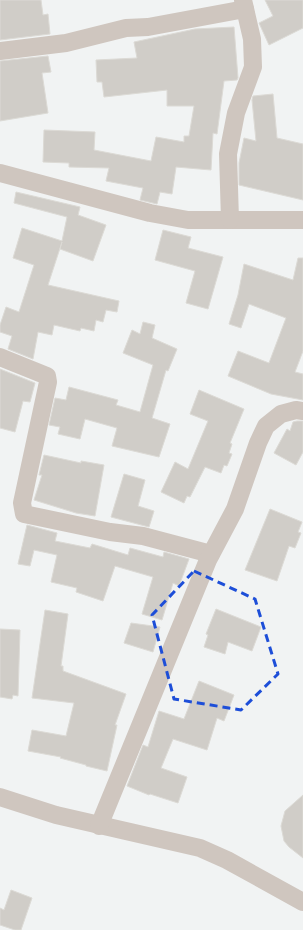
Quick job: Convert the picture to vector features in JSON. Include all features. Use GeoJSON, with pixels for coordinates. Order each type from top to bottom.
{"type":"FeatureCollection","features":[{"type":"Feature","properties":{"kind":"street"},"geometry":{"type":"LineString","coordinates":[[0,51],[66,44],[126,28],[148,27],[244,4],[252,39],[254,67],[236,113],[228,154],[230,220]]}},
{"type":"Feature","properties":{"kind":"street"},"geometry":{"type":"LineString","coordinates":[[0,173],[150,213],[188,220],[303,220]]}},
{"type":"Feature","properties":{"kind":"street"},"geometry":{"type":"LineString","coordinates":[[0,357],[47,376],[48,382],[22,503],[24,514],[110,532],[143,536],[211,554]]}},
{"type":"Feature","properties":{"kind":"street"},"geometry":{"type":"LineString","coordinates":[[99,826],[211,554],[235,509],[258,443],[266,426],[281,414],[296,410],[303,411]]}},
{"type":"Feature","properties":{"kind":"street"},"geometry":{"type":"LineString","coordinates":[[0,797],[56,815],[99,826],[138,833],[200,848],[227,860],[303,902]]}},
{"type":"Feature","properties":{"kind":"highlighted area"},"geometry":{"type":"Polygon","coordinates":[[[194,571],[255,599],[278,674],[241,710],[174,699],[152,615],[194,571]]]}},
{"type":"Feature","properties":{"kind":"building"},"geometry":{"type":"Polygon","coordinates":[[[0,0],[41,0],[43,15],[48,14],[50,34],[0,40],[0,0]]]}},
{"type":"Feature","properties":{"kind":"building"},"geometry":{"type":"Polygon","coordinates":[[[265,0],[303,0],[303,28],[269,45],[259,23],[273,16],[265,0]]]}},
{"type":"Feature","properties":{"kind":"building"},"geometry":{"type":"Polygon","coordinates":[[[234,27],[238,78],[237,80],[224,81],[217,134],[213,133],[211,170],[176,167],[172,194],[160,192],[157,204],[140,200],[143,188],[106,181],[109,168],[69,167],[69,163],[43,162],[44,130],[95,132],[94,150],[151,161],[156,137],[184,142],[184,136],[189,136],[194,106],[167,106],[167,90],[104,97],[102,82],[97,82],[96,60],[137,58],[134,42],[195,29],[234,27]]]}},
{"type":"Feature","properties":{"kind":"building"},"geometry":{"type":"Polygon","coordinates":[[[48,56],[51,72],[42,73],[48,113],[0,121],[0,61],[48,56]]]}},
{"type":"Feature","properties":{"kind":"building"},"geometry":{"type":"Polygon","coordinates":[[[273,94],[277,138],[303,144],[303,200],[239,185],[239,163],[244,138],[256,141],[252,100],[253,96],[273,94]]]}},
{"type":"Feature","properties":{"kind":"building"},"geometry":{"type":"Polygon","coordinates":[[[16,192],[80,207],[78,215],[106,225],[93,261],[60,249],[62,242],[48,285],[119,301],[117,312],[106,310],[103,322],[96,320],[94,331],[81,328],[80,331],[54,325],[52,335],[38,332],[33,359],[8,349],[12,336],[0,332],[0,325],[6,307],[19,312],[34,265],[13,258],[22,228],[62,241],[67,217],[14,203],[16,192]]]}},
{"type":"Feature","properties":{"kind":"building"},"geometry":{"type":"Polygon","coordinates":[[[163,230],[191,237],[188,248],[223,257],[208,309],[186,303],[195,271],[155,260],[163,230]]]}},
{"type":"Feature","properties":{"kind":"building"},"geometry":{"type":"Polygon","coordinates":[[[298,258],[303,258],[303,351],[295,372],[303,374],[303,400],[271,394],[228,376],[238,351],[269,363],[286,318],[249,304],[241,328],[229,324],[238,295],[244,264],[293,280],[298,258]]]}},
{"type":"Feature","properties":{"kind":"building"},"geometry":{"type":"Polygon","coordinates":[[[143,322],[155,325],[152,338],[177,349],[168,371],[166,370],[152,418],[170,424],[159,457],[112,446],[117,428],[85,419],[80,439],[58,434],[60,427],[49,425],[55,398],[66,400],[69,387],[118,400],[116,405],[140,412],[153,365],[123,353],[132,330],[140,334],[143,322]]]}},
{"type":"Feature","properties":{"kind":"building"},"geometry":{"type":"Polygon","coordinates":[[[0,369],[35,383],[30,402],[23,401],[15,432],[0,428],[0,369]]]}},
{"type":"Feature","properties":{"kind":"building"},"geometry":{"type":"Polygon","coordinates":[[[199,390],[244,409],[230,443],[232,444],[229,453],[232,454],[227,466],[224,465],[221,473],[205,467],[190,497],[187,496],[184,503],[161,492],[175,462],[188,469],[208,421],[190,414],[199,390]]]}},
{"type":"Feature","properties":{"kind":"building"},"geometry":{"type":"Polygon","coordinates":[[[303,421],[303,452],[296,465],[274,453],[287,429],[290,431],[293,422],[303,421]]]}},
{"type":"Feature","properties":{"kind":"building"},"geometry":{"type":"Polygon","coordinates":[[[44,455],[81,463],[81,461],[104,465],[95,516],[76,513],[34,500],[42,475],[39,475],[44,455]]]}},
{"type":"Feature","properties":{"kind":"building"},"geometry":{"type":"Polygon","coordinates":[[[124,474],[145,480],[138,506],[154,511],[149,527],[111,517],[124,474]]]}},
{"type":"Feature","properties":{"kind":"building"},"geometry":{"type":"Polygon","coordinates":[[[270,509],[302,522],[298,532],[301,533],[295,548],[289,546],[277,581],[245,570],[270,509]]]}},
{"type":"Feature","properties":{"kind":"building"},"geometry":{"type":"Polygon","coordinates":[[[27,525],[57,533],[55,541],[90,548],[92,544],[128,555],[130,548],[163,557],[164,552],[189,559],[179,586],[173,583],[162,620],[142,614],[153,577],[115,566],[103,601],[76,592],[77,588],[51,582],[57,555],[34,550],[30,566],[18,564],[27,525]]]}},
{"type":"Feature","properties":{"kind":"building"},"geometry":{"type":"Polygon","coordinates":[[[216,609],[261,627],[252,651],[228,642],[225,654],[204,647],[208,635],[206,634],[216,609]]]}},
{"type":"Feature","properties":{"kind":"building"},"geometry":{"type":"Polygon","coordinates":[[[45,610],[68,614],[61,666],[63,666],[63,671],[126,694],[115,725],[117,725],[107,771],[60,758],[61,757],[28,751],[32,730],[66,736],[74,703],[32,698],[45,610]]]}},
{"type":"Feature","properties":{"kind":"building"},"geometry":{"type":"Polygon","coordinates":[[[131,623],[160,627],[153,652],[124,643],[131,623]]]}},
{"type":"Feature","properties":{"kind":"building"},"geometry":{"type":"Polygon","coordinates":[[[0,629],[20,630],[18,696],[13,695],[12,699],[0,697],[0,629]]]}},
{"type":"Feature","properties":{"kind":"building"},"geometry":{"type":"Polygon","coordinates":[[[199,681],[234,695],[224,721],[217,718],[207,750],[173,739],[161,768],[187,777],[178,803],[150,794],[149,795],[127,786],[143,745],[148,747],[159,711],[184,719],[199,681]]]}},
{"type":"Feature","properties":{"kind":"building"},"geometry":{"type":"Polygon","coordinates":[[[303,795],[303,858],[284,841],[281,826],[285,811],[303,795]]]}},
{"type":"Feature","properties":{"kind":"building"},"geometry":{"type":"Polygon","coordinates":[[[11,890],[32,898],[21,930],[15,930],[0,925],[0,908],[4,910],[11,890]]]}}]}
